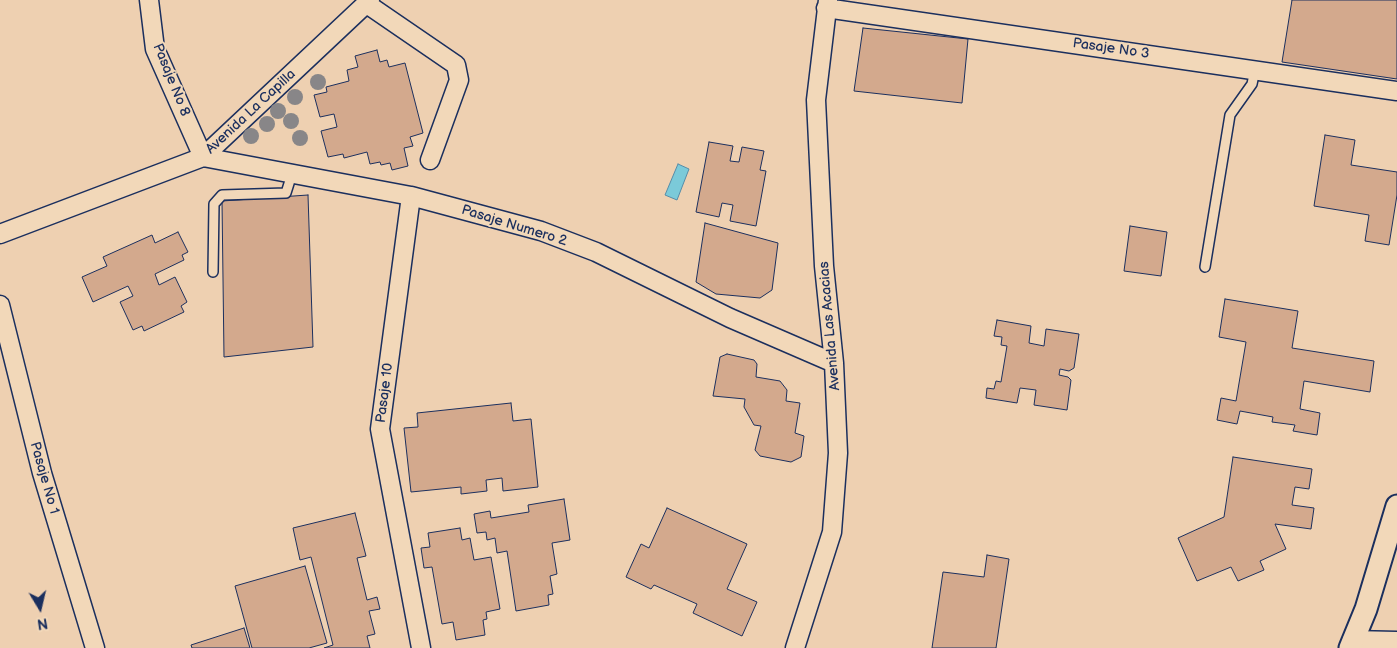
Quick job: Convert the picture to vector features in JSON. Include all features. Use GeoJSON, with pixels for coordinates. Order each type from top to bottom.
{"type":"FeatureCollection","features":[{"type":"Feature","properties":{"kind":"street","name":"Pasaje No 8"},"geometry":{"type":"LineString","coordinates":[[149,0],[156,49],[203,157]]}},
{"type":"Feature","properties":{"kind":"street","name":"Avenida La Capilla"},"geometry":{"type":"LineString","coordinates":[[0,234],[203,157],[369,2]]}},
{"type":"Feature","properties":{"kind":"street"},"geometry":{"type":"LineString","coordinates":[[369,2],[456,65],[459,80],[430,160]]}},
{"type":"Feature","properties":{"kind":"street","name":"Pasaje No 3"},"geometry":{"type":"LineString","coordinates":[[827,4],[1397,91]]}},
{"type":"Feature","properties":{"kind":"street","name":"Avenida Las Acacias"},"geometry":{"type":"LineString","coordinates":[[796,648],[832,532],[838,453],[834,363],[824,266],[816,100],[827,4]]}},
{"type":"Feature","properties":{"kind":"street","name":"Pasaje Numero 2"},"geometry":{"type":"LineString","coordinates":[[203,157],[411,196],[542,231],[596,252],[730,318],[834,363]]}},
{"type":"Feature","properties":{"kind":"street","name":"Pasaje 10"},"geometry":{"type":"LineString","coordinates":[[411,196],[380,429],[421,648]]}},
{"type":"Feature","properties":{"kind":"street","name":"Pasaje No 1"},"geometry":{"type":"LineString","coordinates":[[0,305],[42,474],[95,648]]}},
{"type":"Feature","properties":{"kind":"street"},"geometry":{"type":"LineString","coordinates":[[1396,511],[1366,609],[1351,644],[1397,642]]}},
{"type":"Feature","properties":{"kind":"lane"},"geometry":{"type":"LineString","coordinates":[[1205,267],[1230,114],[1252,84],[1255,70]]}},
{"type":"Feature","properties":{"kind":"lane"},"geometry":{"type":"LineString","coordinates":[[213,272],[214,204],[222,195],[286,193],[292,174]]}},
{"type":"Feature","properties":{"kind":"water"},"geometry":{"type":"Polygon","coordinates":[[[678,164],[689,169],[677,200],[665,195],[678,164]]]}},
{"type":"Feature","properties":{"kind":"building"},"geometry":{"type":"Polygon","coordinates":[[[1292,0],[1397,0],[1397,79],[1282,62],[1292,0]]]}},
{"type":"Feature","properties":{"kind":"building"},"geometry":{"type":"Polygon","coordinates":[[[863,28],[968,39],[962,103],[854,91],[863,28]]]}},
{"type":"Feature","properties":{"kind":"building"},"geometry":{"type":"Polygon","coordinates":[[[377,50],[380,62],[387,60],[389,67],[405,63],[423,133],[410,137],[413,146],[404,148],[408,166],[392,170],[390,163],[381,165],[380,162],[370,164],[367,152],[344,158],[343,154],[328,157],[321,131],[337,127],[334,114],[320,117],[314,95],[327,92],[326,87],[349,81],[347,70],[358,67],[355,56],[377,50]]]}},
{"type":"Feature","properties":{"kind":"building"},"geometry":{"type":"Polygon","coordinates":[[[1325,135],[1355,140],[1351,165],[1397,172],[1397,195],[1389,245],[1365,241],[1369,215],[1314,206],[1325,135]]]}},
{"type":"Feature","properties":{"kind":"building"},"geometry":{"type":"Polygon","coordinates":[[[709,142],[733,146],[730,161],[739,162],[742,147],[764,151],[760,170],[766,171],[756,226],[730,221],[733,205],[722,203],[719,217],[696,212],[709,142]]]}},
{"type":"Feature","properties":{"kind":"building"},"geometry":{"type":"Polygon","coordinates":[[[308,195],[313,347],[224,357],[222,201],[308,195]]]}},
{"type":"Feature","properties":{"kind":"building"},"geometry":{"type":"Polygon","coordinates":[[[705,223],[778,243],[772,290],[760,298],[716,294],[696,282],[705,223]]]}},
{"type":"Feature","properties":{"kind":"building"},"geometry":{"type":"Polygon","coordinates":[[[1130,226],[1167,232],[1161,276],[1124,271],[1130,226]]]}},
{"type":"Feature","properties":{"kind":"building"},"geometry":{"type":"Polygon","coordinates":[[[178,232],[188,252],[182,255],[184,260],[155,274],[159,285],[175,277],[187,302],[181,306],[184,312],[144,331],[142,326],[133,330],[120,302],[133,296],[128,286],[93,302],[82,277],[107,266],[103,257],[152,235],[155,243],[178,232]]]}},
{"type":"Feature","properties":{"kind":"building"},"geometry":{"type":"Polygon","coordinates":[[[1225,299],[1298,311],[1292,348],[1374,361],[1370,392],[1304,381],[1300,409],[1320,413],[1317,435],[1293,431],[1295,425],[1272,422],[1273,417],[1240,411],[1237,424],[1217,420],[1221,398],[1236,401],[1246,342],[1219,337],[1225,299]]]}},
{"type":"Feature","properties":{"kind":"building"},"geometry":{"type":"Polygon","coordinates":[[[997,320],[1031,326],[1029,343],[1044,346],[1046,329],[1079,334],[1074,368],[1069,371],[1060,369],[1059,375],[1068,377],[1071,380],[1067,410],[1034,405],[1036,390],[1020,388],[1017,403],[986,398],[987,388],[994,389],[996,381],[1001,382],[1007,346],[1001,345],[1002,337],[994,336],[997,320]]]}},
{"type":"Feature","properties":{"kind":"building"},"geometry":{"type":"Polygon","coordinates":[[[727,354],[754,360],[757,364],[756,377],[780,381],[787,390],[786,401],[800,403],[795,433],[804,436],[801,457],[791,462],[760,456],[755,450],[761,426],[754,425],[744,407],[745,399],[713,396],[720,357],[727,354]]]}},
{"type":"Feature","properties":{"kind":"building"},"geometry":{"type":"Polygon","coordinates":[[[511,403],[513,421],[531,419],[538,487],[503,491],[502,478],[486,480],[487,491],[461,494],[461,487],[411,492],[404,428],[418,427],[417,413],[511,403]]]}},
{"type":"Feature","properties":{"kind":"building"},"geometry":{"type":"Polygon","coordinates":[[[1233,457],[1312,469],[1309,489],[1295,487],[1292,505],[1314,508],[1311,529],[1275,524],[1286,549],[1260,561],[1264,570],[1238,581],[1231,567],[1197,581],[1178,538],[1224,517],[1233,457]]]}},
{"type":"Feature","properties":{"kind":"building"},"geometry":{"type":"Polygon","coordinates":[[[564,499],[570,540],[552,543],[557,574],[550,576],[553,594],[548,595],[549,605],[516,611],[507,551],[497,553],[495,538],[487,540],[486,532],[477,533],[474,514],[490,511],[491,518],[529,512],[528,505],[564,499]]]}},
{"type":"Feature","properties":{"kind":"building"},"geometry":{"type":"Polygon","coordinates":[[[667,508],[747,544],[727,589],[757,602],[742,636],[693,613],[697,604],[654,585],[651,589],[626,577],[641,544],[649,548],[667,508]]]}},
{"type":"Feature","properties":{"kind":"building"},"geometry":{"type":"Polygon","coordinates":[[[355,513],[366,556],[357,558],[367,600],[377,597],[380,609],[369,611],[375,634],[367,636],[370,648],[324,648],[333,645],[311,557],[300,560],[293,528],[355,513]]]}},
{"type":"Feature","properties":{"kind":"building"},"geometry":{"type":"Polygon","coordinates":[[[460,528],[462,540],[470,538],[474,560],[491,557],[500,609],[486,612],[487,619],[483,620],[485,635],[456,640],[453,622],[442,624],[432,567],[424,568],[421,548],[430,547],[428,533],[460,528]]]}},
{"type":"Feature","properties":{"kind":"building"},"geometry":{"type":"Polygon","coordinates":[[[987,555],[1009,559],[996,648],[932,648],[943,572],[984,577],[987,555]]]}},
{"type":"Feature","properties":{"kind":"building"},"geometry":{"type":"Polygon","coordinates":[[[305,566],[327,643],[309,648],[252,648],[235,586],[305,566]]]}},
{"type":"Feature","properties":{"kind":"building"},"geometry":{"type":"Polygon","coordinates":[[[244,628],[250,648],[192,648],[191,645],[244,628]]]}}]}
